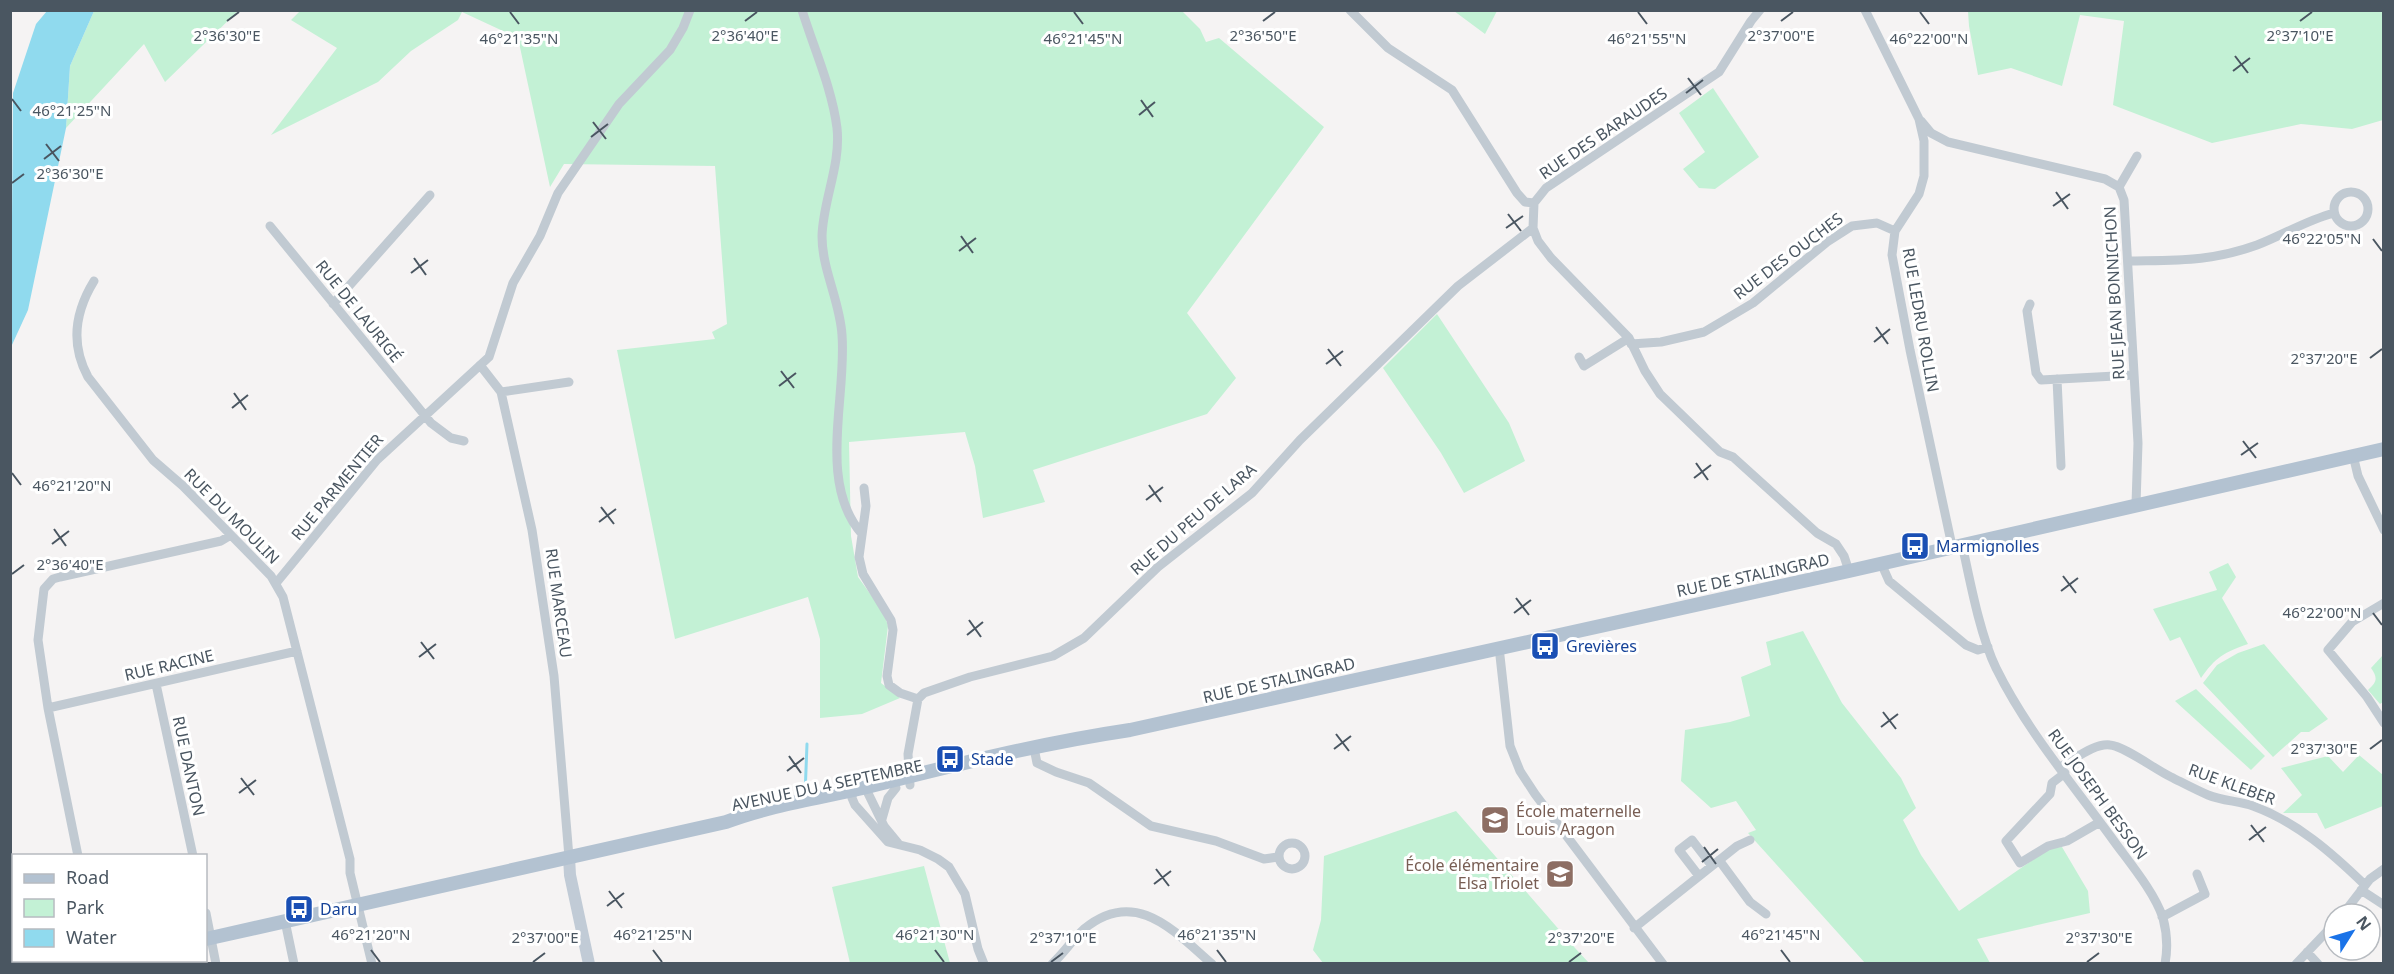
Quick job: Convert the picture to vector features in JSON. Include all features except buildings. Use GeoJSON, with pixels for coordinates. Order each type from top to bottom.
{"type":"FeatureCollection","features":[{"type":"Feature","properties":{"kind":"main road","name":"RUE DE STALINGRAD"},"geometry":{"type":"LineString","coordinates":[[1034,752],[1093,743],[1130,730],[1849,571],[2384,449]]}},
{"type":"Feature","properties":{"kind":"main road","name":"AVENUE DU 4 SEPTEMBRE"},"geometry":{"type":"LineString","coordinates":[[569,856],[726,822],[745,822],[860,792],[1034,752]]}},
{"type":"Feature","properties":{"kind":"main road"},"geometry":{"type":"LineString","coordinates":[[208,938],[569,856]]}},
{"type":"Feature","properties":{"kind":"street","name":"RUE PARMENTIER"},"geometry":{"type":"LineString","coordinates":[[277,582],[376,460],[489,357],[513,283],[540,236],[558,193],[619,104],[670,50],[690,10]]}},
{"type":"Feature","properties":{"kind":"street"},"geometry":{"type":"LineString","coordinates":[[802,10],[826,82],[837,128],[837,153],[825,204],[822,238],[826,263],[837,302],[842,336],[838,481],[844,506],[862,534]]}},
{"type":"Feature","properties":{"kind":"street"},"geometry":{"type":"LineString","coordinates":[[1350,10],[1388,48],[1452,90],[1516,193],[1525,202],[1534,203],[1533,228],[1538,242],[1630,341],[1660,394],[1720,452],[1732,457],[1817,533],[1836,544],[1844,556],[1849,571]]}},
{"type":"Feature","properties":{"kind":"street","name":"RUE DES BARAUDES"},"geometry":{"type":"LineString","coordinates":[[1534,203],[1546,188],[1719,72],[1751,21],[1761,10]]}},
{"type":"Feature","properties":{"kind":"street","name":"RUE LEDRU ROLLIN"},"geometry":{"type":"LineString","coordinates":[[1865,10],[1919,119],[1924,141],[1924,176],[1919,194],[1895,231],[1892,255],[1957,545],[1988,647]]}},
{"type":"Feature","properties":{"kind":"street","name":"RUE JEAN BONNICHON"},"geometry":{"type":"LineString","coordinates":[[1919,119],[1931,133],[1948,142],[2105,178],[2119,188],[2124,200],[2138,443],[2136,504]]}},
{"type":"Feature","properties":{"kind":"street"},"geometry":{"type":"LineString","coordinates":[[2119,188],[2137,156]]}},
{"type":"Feature","properties":{"kind":"street"},"geometry":{"type":"LineString","coordinates":[[333,304],[430,195]]}},
{"type":"Feature","properties":{"kind":"street"},"geometry":{"type":"LineString","coordinates":[[2128,261],[2194,260],[2217,257],[2258,244],[2318,217],[2334,213]]}},
{"type":"Feature","properties":{"kind":"street","name":"RUE DES OUCHES"},"geometry":{"type":"LineString","coordinates":[[1630,341],[1661,342],[1704,332],[1753,303],[1827,242],[1852,226],[1877,223],[1895,231]]}},
{"type":"Feature","properties":{"kind":"street","name":"RUE DE LAURIGÉ"},"geometry":{"type":"LineString","coordinates":[[270,226],[424,415]]}},
{"type":"Feature","properties":{"kind":"street","name":"RUE DU PEU DE LARA"},"geometry":{"type":"LineString","coordinates":[[918,699],[924,693],[970,677],[1053,656],[1084,638],[1158,567],[1252,494],[1300,440],[1458,286],[1533,228]]}},
{"type":"Feature","properties":{"kind":"street","name":"RUE DU MOULIN"},"geometry":{"type":"LineString","coordinates":[[94,281],[81,306],[76,332],[79,358],[88,377],[153,460],[183,486],[277,582],[283,597],[350,859],[350,873],[372,963]]}},
{"type":"Feature","properties":{"kind":"street"},"geometry":{"type":"LineString","coordinates":[[2030,304],[2027,311],[2036,373],[2041,380],[2134,375]]}},
{"type":"Feature","properties":{"kind":"street"},"geometry":{"type":"LineString","coordinates":[[1580,357],[1584,366],[1630,341]]}},
{"type":"Feature","properties":{"kind":"street","name":"RUE MARCEAU"},"geometry":{"type":"LineString","coordinates":[[480,365],[501,392],[532,530],[554,676],[569,856]]}},
{"type":"Feature","properties":{"kind":"street"},"geometry":{"type":"LineString","coordinates":[[2056,380],[2061,466]]}},
{"type":"Feature","properties":{"kind":"street"},"geometry":{"type":"LineString","coordinates":[[501,392],[569,382]]}},
{"type":"Feature","properties":{"kind":"street"},"geometry":{"type":"LineString","coordinates":[[424,415],[451,438],[464,441]]}},
{"type":"Feature","properties":{"kind":"street"},"geometry":{"type":"LineString","coordinates":[[2353,456],[2358,476],[2384,530]]}},
{"type":"Feature","properties":{"kind":"street"},"geometry":{"type":"LineString","coordinates":[[864,488],[866,506],[859,557],[863,574],[884,607],[893,630],[887,664],[889,685],[900,693],[918,699],[905,783],[885,805],[882,819]]}},
{"type":"Feature","properties":{"kind":"street"},"geometry":{"type":"LineString","coordinates":[[78,854],[48,708],[38,640],[44,589],[60,577],[221,541],[231,535]]}},
{"type":"Feature","properties":{"kind":"street"},"geometry":{"type":"LineString","coordinates":[[1881,563],[1889,581],[1966,645],[1978,650],[1988,647]]}},
{"type":"Feature","properties":{"kind":"street"},"geometry":{"type":"LineString","coordinates":[[2384,603],[2352,622],[2328,650],[2367,697],[2384,723]]}},
{"type":"Feature","properties":{"kind":"street"},"geometry":{"type":"LineString","coordinates":[[1499,647],[1510,746],[1520,771],[1634,928],[1663,963]]}},
{"type":"Feature","properties":{"kind":"street","name":"RUE JOSEPH BESSON"},"geometry":{"type":"LineString","coordinates":[[1988,647],[1997,669],[2032,730],[2135,869],[2163,917],[2167,940],[2165,963]]}},
{"type":"Feature","properties":{"kind":"street","name":"RUE RACINE"},"geometry":{"type":"LineString","coordinates":[[48,708],[297,651]]}},
{"type":"Feature","properties":{"kind":"street","name":"RUE DANTON"},"geometry":{"type":"LineString","coordinates":[[156,684],[193,854]]}},
{"type":"Feature","properties":{"kind":"street","name":"RUE KLEBER"},"geometry":{"type":"LineString","coordinates":[[2062,770],[2088,751],[2113,745],[2152,768],[2209,796],[2253,806],[2288,822],[2326,849],[2363,888]]}},
{"type":"Feature","properties":{"kind":"street"},"geometry":{"type":"LineString","coordinates":[[1034,752],[1037,763],[1089,783],[1151,826],[1216,841],[1264,859],[1278,857]]}},
{"type":"Feature","properties":{"kind":"street"},"geometry":{"type":"LineString","coordinates":[[2062,770],[2052,783],[2050,794],[2007,841],[2020,863],[2048,846],[2067,841],[2100,822]]}},
{"type":"Feature","properties":{"kind":"street"},"geometry":{"type":"LineString","coordinates":[[860,792],[898,843]]}},
{"type":"Feature","properties":{"kind":"street"},"geometry":{"type":"LineString","coordinates":[[860,792],[861,813],[888,842],[898,843],[938,859],[949,867],[965,894],[978,949],[984,963]]}},
{"type":"Feature","properties":{"kind":"street"},"geometry":{"type":"LineString","coordinates":[[1698,876],[1678,850],[1692,840],[1750,902],[1766,914]]}},
{"type":"Feature","properties":{"kind":"street"},"geometry":{"type":"LineString","coordinates":[[1634,928],[1737,846],[1750,840]]}},
{"type":"Feature","properties":{"kind":"street"},"geometry":{"type":"LineString","coordinates":[[569,856],[570,875],[589,963]]}},
{"type":"Feature","properties":{"kind":"street"},"geometry":{"type":"LineString","coordinates":[[2352,902],[2363,888],[2384,869]]}},
{"type":"Feature","properties":{"kind":"street"},"geometry":{"type":"LineString","coordinates":[[2163,917],[2205,894],[2198,874]]}},
{"type":"Feature","properties":{"kind":"street"},"geometry":{"type":"LineString","coordinates":[[2363,888],[2384,905]]}},
{"type":"Feature","properties":{"kind":"street"},"geometry":{"type":"LineString","coordinates":[[1055,962],[1076,937],[1089,926],[1107,916],[1131,912],[1147,915],[1164,924],[1212,963]]}},
{"type":"Feature","properties":{"kind":"street"},"geometry":{"type":"LineString","coordinates":[[285,921],[294,963]]}},
{"type":"Feature","properties":{"kind":"street"},"geometry":{"type":"LineString","coordinates":[[2296,963],[2322,936]]}},
{"type":"Feature","properties":{"kind":"street"},"geometry":{"type":"LineString","coordinates":[[208,938],[216,963]]}},
{"type":"Feature","properties":{"kind":"street"},"geometry":{"type":"LineString","coordinates":[[2307,952],[2318,963]]}},
{"type":"Feature","properties":{"kind":"green space"},"geometry":{"type":"Polygon","coordinates":[[[301,10],[1182,11],[1200,29],[1206,42],[1219,38],[1324,127],[1187,313],[1236,378],[1207,414],[1033,470],[1045,502],[983,518],[975,466],[965,432],[849,442],[851,536],[858,577],[884,613],[888,626],[881,683],[900,698],[862,714],[820,718],[820,639],[808,597],[675,639],[617,350],[715,339],[712,332],[727,324],[715,166],[564,164],[550,187],[518,38],[462,12],[458,20],[411,51],[378,82],[271,135],[337,48],[291,20],[301,10]]]}},
{"type":"Feature","properties":{"kind":"green space"},"geometry":{"type":"Polygon","coordinates":[[[94,11],[238,11],[165,82],[144,44],[66,128],[70,66],[94,11]]]}},
{"type":"Feature","properties":{"kind":"green space"},"geometry":{"type":"Polygon","coordinates":[[[1454,11],[1497,11],[1485,34],[1454,11]]]}},
{"type":"Feature","properties":{"kind":"green space"},"geometry":{"type":"Polygon","coordinates":[[[1968,11],[2383,11],[2383,120],[2352,129],[2301,124],[2212,143],[2113,105],[2124,21],[2080,15],[2062,86],[2011,68],[1978,75],[1968,11]]]}},
{"type":"Feature","properties":{"kind":"green space"},"geometry":{"type":"Polygon","coordinates":[[[1713,88],[1759,157],[1715,189],[1699,188],[1683,169],[1705,152],[1679,113],[1713,88]]]}},
{"type":"Feature","properties":{"kind":"green space"},"geometry":{"type":"Polygon","coordinates":[[[1437,314],[1509,423],[1525,461],[1464,493],[1441,453],[1383,368],[1437,314]]]}},
{"type":"Feature","properties":{"kind":"green space"},"geometry":{"type":"Polygon","coordinates":[[[2228,563],[2236,577],[2222,598],[2248,644],[2221,656],[2201,678],[2180,637],[2170,641],[2153,609],[2217,590],[2209,572],[2228,563]]]}},
{"type":"Feature","properties":{"kind":"green space"},"geometry":{"type":"Polygon","coordinates":[[[1803,631],[1842,703],[1901,778],[1916,808],[1903,820],[1921,855],[1959,911],[2050,848],[2062,847],[2088,891],[2090,913],[1977,939],[1990,963],[1865,963],[1748,833],[1756,830],[1736,801],[1711,808],[1681,781],[1685,730],[1750,716],[1741,677],[1771,665],[1766,642],[1803,631]]]}},
{"type":"Feature","properties":{"kind":"green space"},"geometry":{"type":"Polygon","coordinates":[[[2264,644],[2328,719],[2309,732],[2301,732],[2273,757],[2203,683],[2217,665],[2238,653],[2264,644]]]}},
{"type":"Feature","properties":{"kind":"green space"},"geometry":{"type":"Polygon","coordinates":[[[2383,655],[2383,702],[2380,704],[2368,690],[2376,680],[2371,668],[2383,655]]]}},
{"type":"Feature","properties":{"kind":"green space"},"geometry":{"type":"Polygon","coordinates":[[[2196,689],[2265,756],[2251,770],[2175,701],[2196,689]]]}},
{"type":"Feature","properties":{"kind":"green space"},"geometry":{"type":"Polygon","coordinates":[[[2359,755],[2383,775],[2383,806],[2325,829],[2317,813],[2283,813],[2302,795],[2281,768],[2328,756],[2343,772],[2359,755]]]}},
{"type":"Feature","properties":{"kind":"green space"},"geometry":{"type":"Polygon","coordinates":[[[1456,811],[1589,963],[1323,963],[1313,950],[1321,920],[1324,856],[1456,811]]]}},
{"type":"Feature","properties":{"kind":"green space"},"geometry":{"type":"Polygon","coordinates":[[[924,866],[950,963],[850,963],[832,887],[924,866]]]}},
{"type":"Feature","properties":{"kind":"water"},"geometry":{"type":"Polygon","coordinates":[[[47,11],[94,11],[70,66],[66,128],[28,310],[11,347],[13,93],[36,24],[47,11]]]}},
{"type":"Feature","properties":{"kind":"waterway"},"geometry":{"type":"LineString","coordinates":[[805,795],[807,744]]}},
{"type":"Feature","properties":{"kind":"place","name":"Marmignolles"},"geometry":{"type":"Point","coordinates":[1915,546]}},
{"type":"Feature","properties":{"kind":"place","name":"Grevières"},"geometry":{"type":"Point","coordinates":[1545,646]}},
{"type":"Feature","properties":{"kind":"place","name":"Stade"},"geometry":{"type":"Point","coordinates":[950,759]}},
{"type":"Feature","properties":{"kind":"place","name":"École maternelle Louis Aragon"},"geometry":{"type":"Point","coordinates":[1495,820]}},
{"type":"Feature","properties":{"kind":"place","name":"École élémentaire Elsa Triolet"},"geometry":{"type":"Point","coordinates":[1560,874]}},
{"type":"Feature","properties":{"kind":"place","name":"Daru"},"geometry":{"type":"Point","coordinates":[299,909]}}]}
